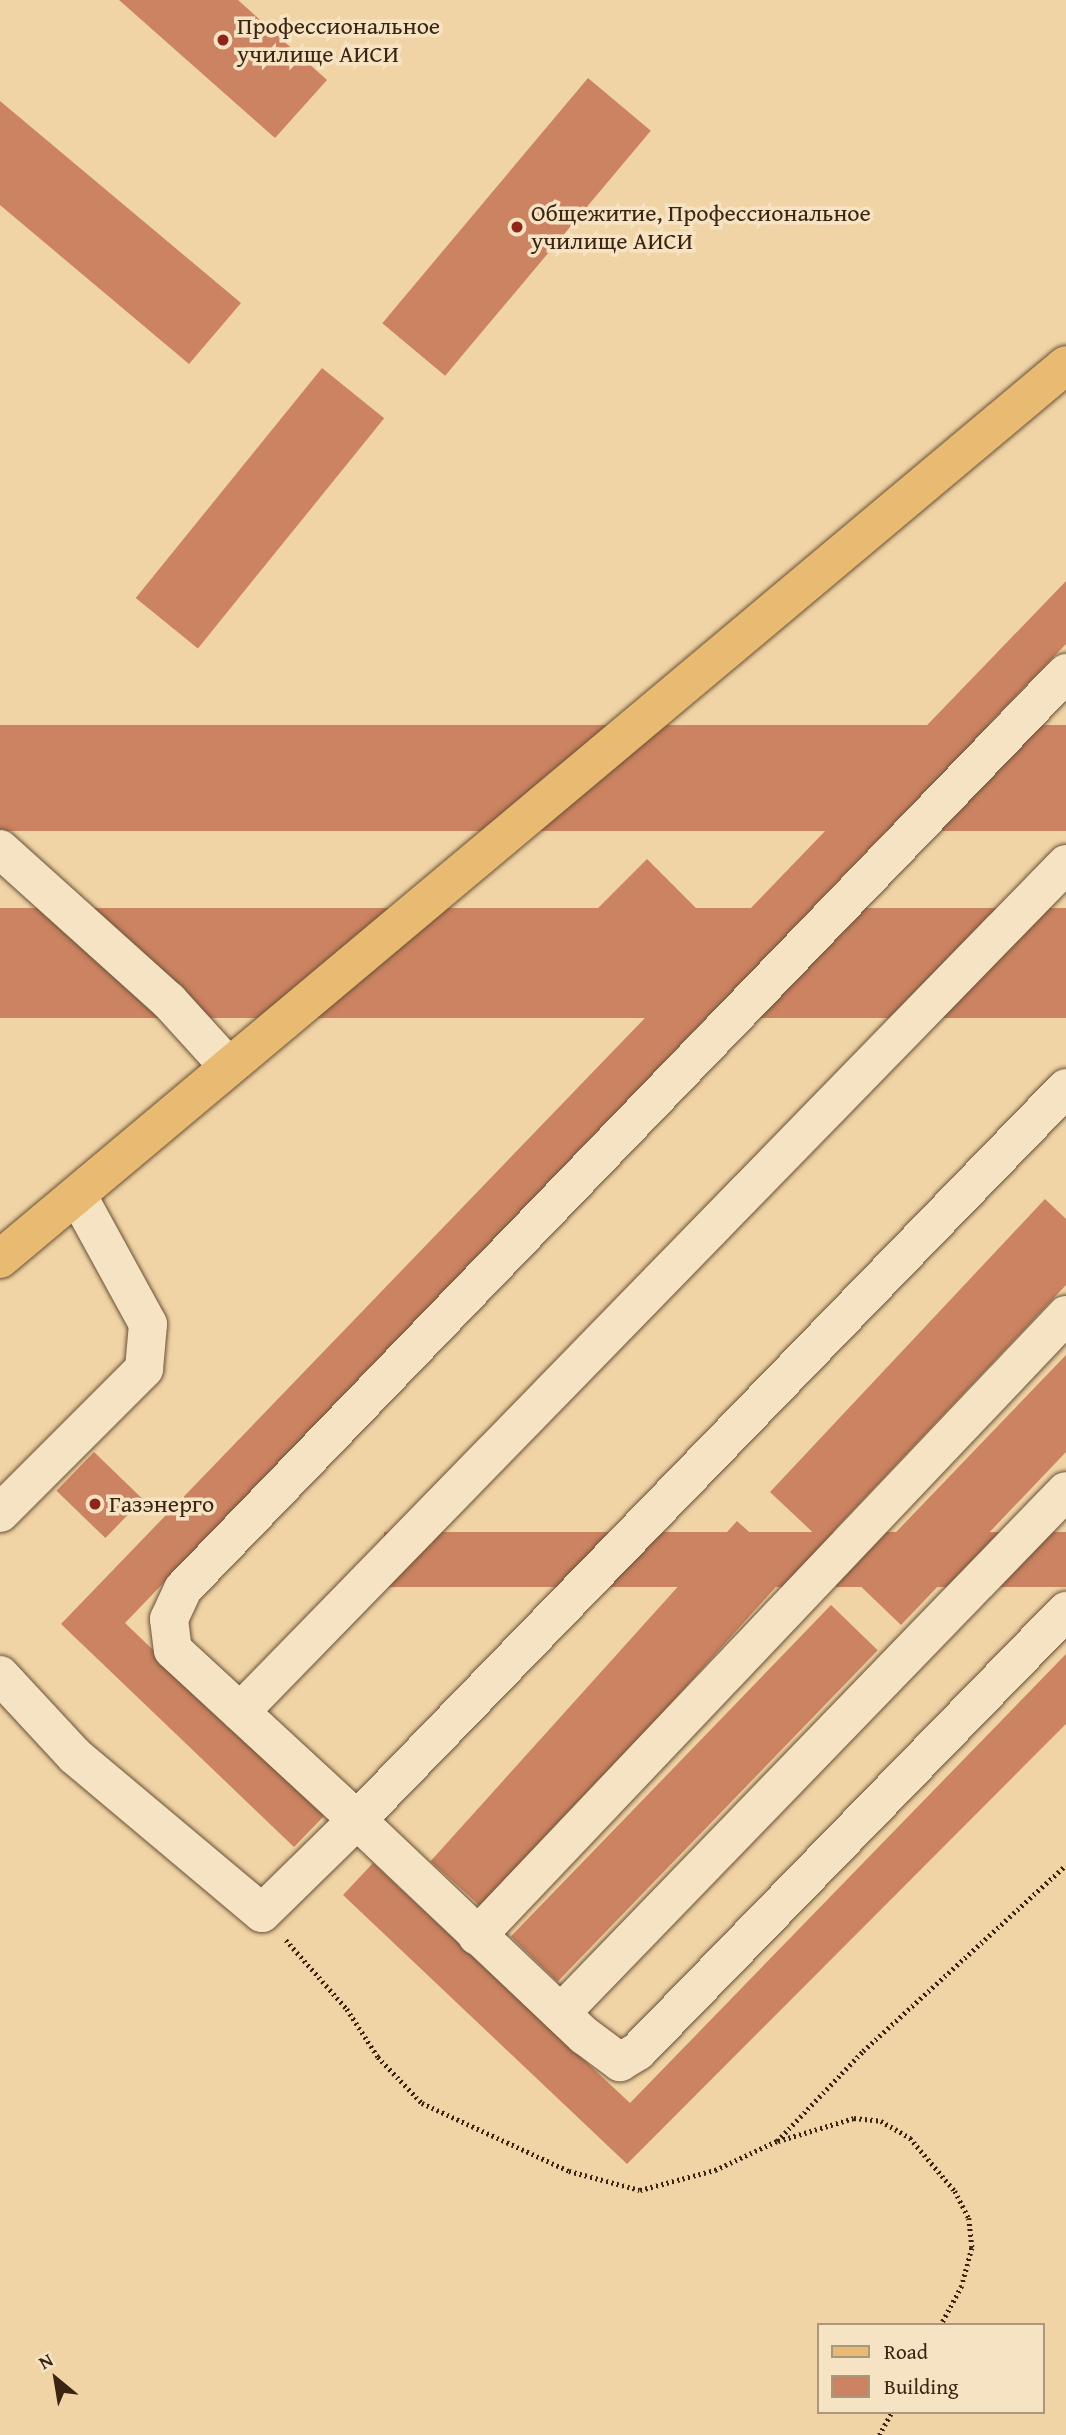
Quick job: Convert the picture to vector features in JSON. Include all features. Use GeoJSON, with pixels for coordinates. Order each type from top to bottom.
{"type":"FeatureCollection","features":[{"type":"Feature","properties":{"kind":"main road"},"geometry":{"type":"LineString","coordinates":[[0,1259],[1066,365]]}},
{"type":"Feature","properties":{"kind":"lane"},"geometry":{"type":"LineString","coordinates":[[1066,673],[183,1589],[169,1619],[173,1650],[614,2061],[632,2056],[1066,1611]]}},
{"type":"Feature","properties":{"kind":"lane"},"geometry":{"type":"LineString","coordinates":[[0,849],[170,1001],[228,1066]]}},
{"type":"Feature","properties":{"kind":"lane"},"geometry":{"type":"LineString","coordinates":[[240,1712],[1066,864]]}},
{"type":"Feature","properties":{"kind":"lane"},"geometry":{"type":"LineString","coordinates":[[0,1675],[75,1756],[262,1913],[357,1820],[1066,1088]]}},
{"type":"Feature","properties":{"kind":"lane"},"geometry":{"type":"LineString","coordinates":[[0,1513],[144,1369],[148,1324],[78,1196]]}},
{"type":"Feature","properties":{"kind":"lane"},"geometry":{"type":"LineString","coordinates":[[478,1936],[1066,1315]]}},
{"type":"Feature","properties":{"kind":"lane"},"geometry":{"type":"LineString","coordinates":[[561,2013],[1066,1491]]}},
{"type":"Feature","properties":{"kind":"path"},"geometry":{"type":"LineString","coordinates":[[778,2141],[854,2118],[881,2121],[910,2138],[955,2191],[969,2218],[972,2249],[962,2286],[942,2323]]}},
{"type":"Feature","properties":{"kind":"path"},"geometry":{"type":"LineString","coordinates":[[879,2435],[891,2414]]}},
{"type":"Feature","properties":{"kind":"building","name":"Профессиональное училище АИСИ"},"geometry":{"type":"Polygon","coordinates":[[[119,0],[238,0],[327,80],[275,138],[119,0]]]}},
{"type":"Feature","properties":{"kind":"building","name":"Общежитие, Профессиональное училище АИСИ"},"geometry":{"type":"Polygon","coordinates":[[[588,78],[651,131],[445,376],[382,323],[588,78]]]}},
{"type":"Feature","properties":{"kind":"building"},"geometry":{"type":"Polygon","coordinates":[[[0,101],[241,303],[189,364],[0,205],[0,101]]]}},
{"type":"Feature","properties":{"kind":"building"},"geometry":{"type":"Polygon","coordinates":[[[322,368],[384,418],[198,648],[136,598],[322,368]]]}},
{"type":"Feature","properties":{"kind":"building"},"geometry":{"type":"Polygon","coordinates":[[[1066,581],[1066,644],[125,1623],[325,1815],[294,1847],[61,1624],[1066,581]]]}},
{"type":"Feature","properties":{"kind":"building"},"geometry":{"type":"Polygon","coordinates":[[[0,725],[1066,725],[1066,831],[0,831],[0,725]]]}},
{"type":"Feature","properties":{"kind":"building"},"geometry":{"type":"Polygon","coordinates":[[[647,859],[706,918],[647,976],[588,918],[647,859]]]}},
{"type":"Feature","properties":{"kind":"building"},"geometry":{"type":"Polygon","coordinates":[[[0,908],[1066,908],[1066,1018],[0,1018],[0,908]]]}},
{"type":"Feature","properties":{"kind":"building"},"geometry":{"type":"Polygon","coordinates":[[[1045,1199],[1066,1219],[1066,1285],[823,1542],[770,1492],[1045,1199]]]}},
{"type":"Feature","properties":{"kind":"building"},"geometry":{"type":"Polygon","coordinates":[[[1066,1355],[1066,1452],[901,1625],[852,1578],[1066,1355]]]}},
{"type":"Feature","properties":{"kind":"building"},"geometry":{"type":"Polygon","coordinates":[[[94,1452],[143,1499],[105,1538],[56,1491],[94,1452]]]}},
{"type":"Feature","properties":{"kind":"building"},"geometry":{"type":"Polygon","coordinates":[[[737,1521],[791,1570],[485,1910],[431,1861],[737,1521]]]}},
{"type":"Feature","properties":{"kind":"building"},"geometry":{"type":"Polygon","coordinates":[[[384,1532],[1066,1532],[1066,1587],[384,1587],[384,1532]]]}},
{"type":"Feature","properties":{"kind":"building"},"geometry":{"type":"Polygon","coordinates":[[[831,1605],[878,1650],[558,1982],[511,1937],[831,1605]]]}},
{"type":"Feature","properties":{"kind":"building"},"geometry":{"type":"Polygon","coordinates":[[[1066,1654],[1066,1724],[627,2164],[343,1895],[373,1863],[630,2103],[1066,1654]]]}},
{"type":"Feature","properties":{"kind":"place","name":"Профессиональное училище АИСИ"},"geometry":{"type":"Point","coordinates":[223,40]}},
{"type":"Feature","properties":{"kind":"place","name":"Общежитие, Профессиональное училище АИСИ"},"geometry":{"type":"Point","coordinates":[517,227]}},
{"type":"Feature","properties":{"kind":"place","name":"Газэнерго"},"geometry":{"type":"Point","coordinates":[95,1504]}}]}
